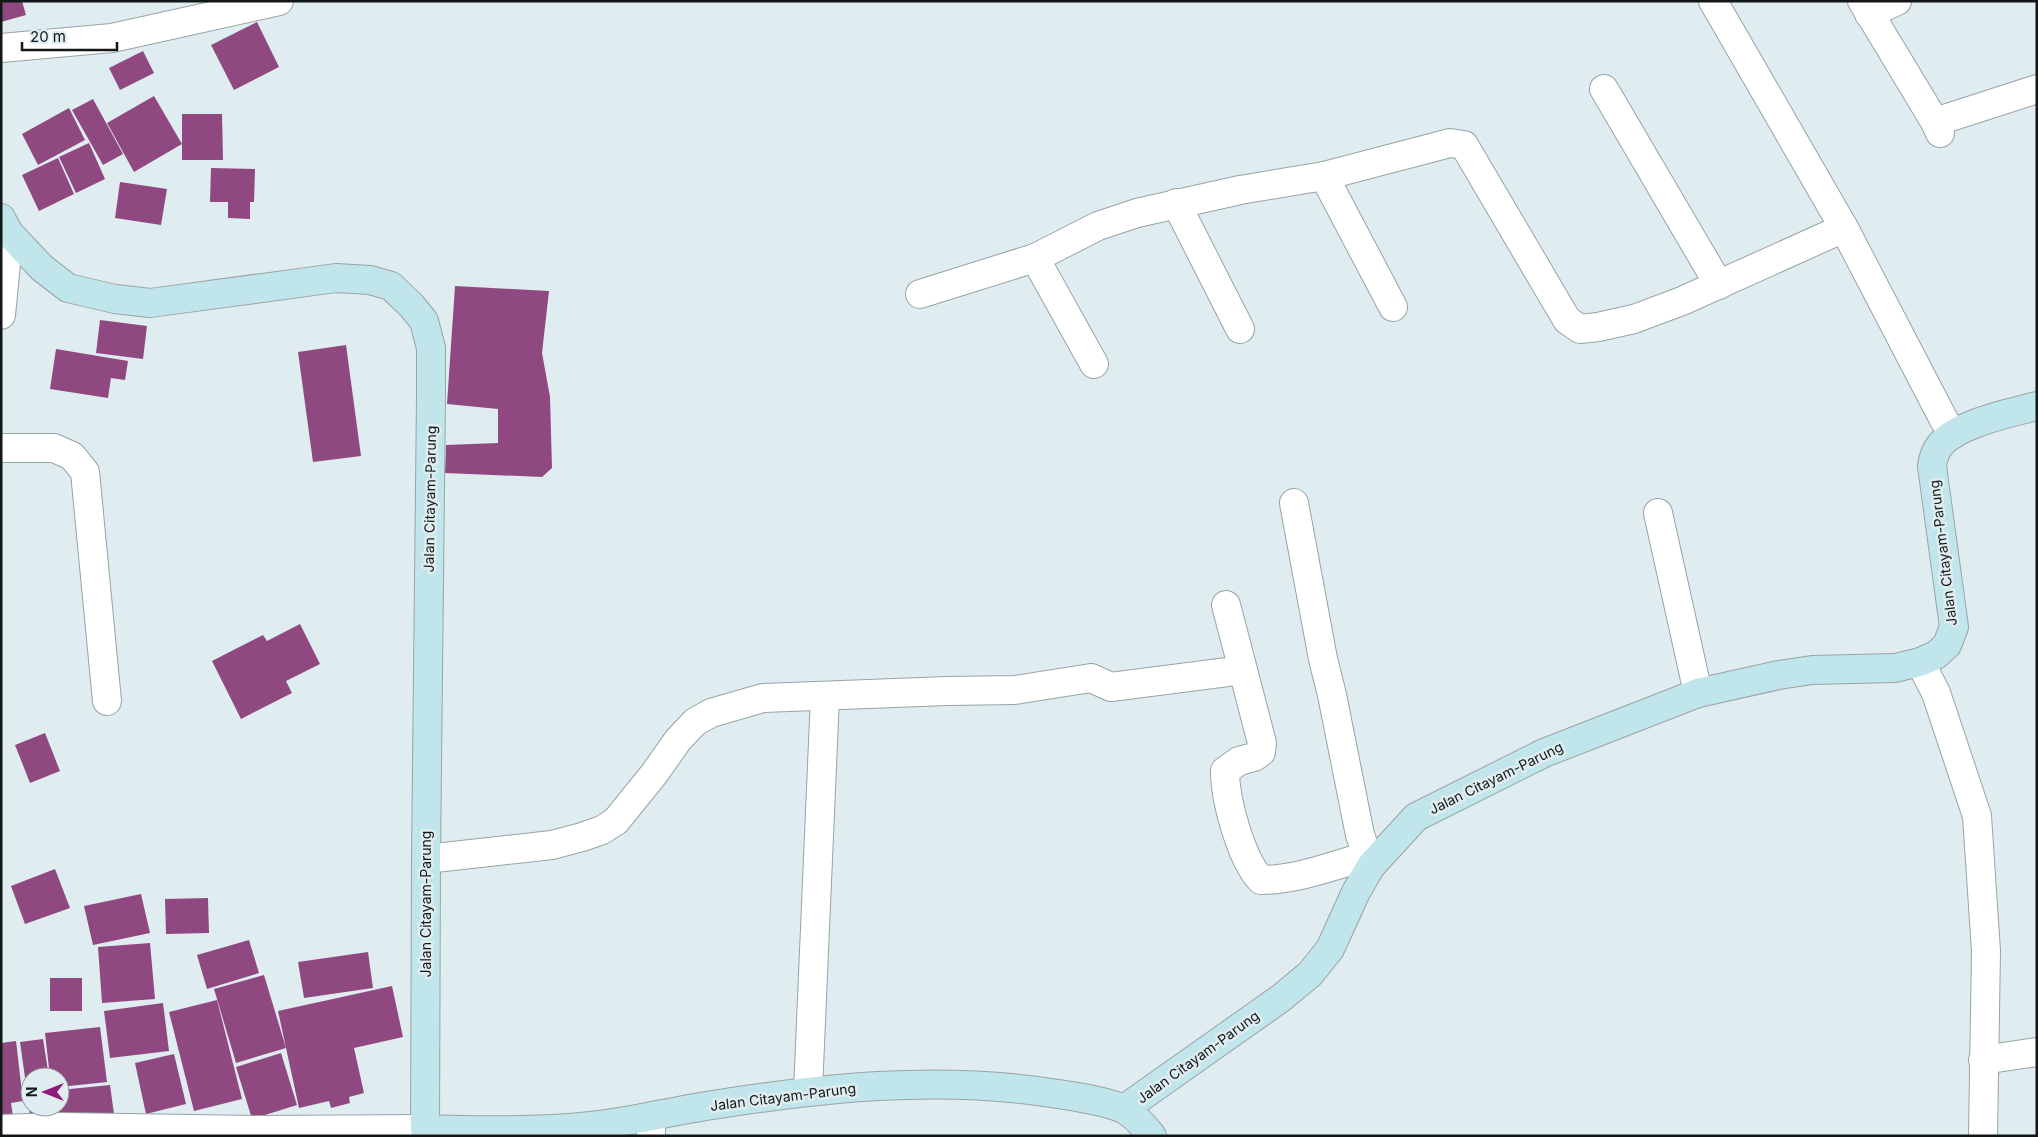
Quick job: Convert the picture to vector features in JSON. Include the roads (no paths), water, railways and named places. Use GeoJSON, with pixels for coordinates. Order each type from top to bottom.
{"type":"FeatureCollection","features":[{"type":"Feature","properties":{"kind":"street"},"geometry":{"type":"LineString","coordinates":[[1,48],[112,38],[279,1]]}},
{"type":"Feature","properties":{"kind":"street"},"geometry":{"type":"LineString","coordinates":[[1713,1],[1844,228],[1953,434]]}},
{"type":"Feature","properties":{"kind":"street"},"geometry":{"type":"LineString","coordinates":[[1897,1],[1865,8],[1938,128],[2037,89]]}},
{"type":"Feature","properties":{"kind":"street"},"geometry":{"type":"LineString","coordinates":[[1604,89],[1719,285]]}},
{"type":"Feature","properties":{"kind":"street"},"geometry":{"type":"LineString","coordinates":[[920,294],[1035,258],[1098,226],[1176,203],[1324,176],[1450,143],[1464,145],[1566,320],[1580,328],[1598,328],[1682,301],[1844,228]]}},
{"type":"Feature","properties":{"kind":"street"},"geometry":{"type":"LineString","coordinates":[[1324,176],[1393,307]]}},
{"type":"Feature","properties":{"kind":"street"},"geometry":{"type":"LineString","coordinates":[[1176,203],[1240,328]]}},
{"type":"Feature","properties":{"kind":"street"},"geometry":{"type":"LineString","coordinates":[[1,315],[5,226]]}},
{"type":"Feature","properties":{"kind":"street","name":"Jalan Citayam-Parung"},"geometry":{"type":"LineString","coordinates":[[5,226],[42,268],[68,288],[95,295],[150,303],[336,278],[370,280],[392,286],[412,305],[424,321],[431,348],[432,396],[426,858],[425,1129],[497,1132],[591,1126],[651,1126],[690,1109],[808,1091],[906,1085],[974,1084],[1027,1089],[1086,1098],[1124,1109],[1310,974],[1330,949],[1369,861],[1416,818],[1544,753],[1698,693],[1779,675],[1812,670],[1895,668],[1920,662],[1936,655],[1947,645],[1954,627],[1932,466],[1934,455],[1940,444],[1953,434],[1986,420],[2037,406]]}},
{"type":"Feature","properties":{"kind":"street"},"geometry":{"type":"LineString","coordinates":[[1035,258],[1094,364]]}},
{"type":"Feature","properties":{"kind":"street"},"geometry":{"type":"LineString","coordinates":[[1,448],[54,448],[72,456],[85,472],[107,701]]}},
{"type":"Feature","properties":{"kind":"street"},"geometry":{"type":"LineString","coordinates":[[1226,605],[1262,743],[1261,752],[1254,757],[1240,761],[1225,771],[1225,787],[1237,831],[1253,871],[1261,880],[1270,880],[1369,861],[1360,835],[1323,659],[1294,503]]}},
{"type":"Feature","properties":{"kind":"street"},"geometry":{"type":"LineString","coordinates":[[1658,513],[1698,693]]}},
{"type":"Feature","properties":{"kind":"street"},"geometry":{"type":"LineString","coordinates":[[1920,662],[1936,693],[1977,816],[1986,951],[1983,1136]]}},
{"type":"Feature","properties":{"kind":"street"},"geometry":{"type":"LineString","coordinates":[[426,858],[552,845],[582,838],[602,830],[616,821],[654,774],[678,740],[695,722],[711,713],[763,698],[1014,690],[1091,678],[1112,687],[1243,670]]}},
{"type":"Feature","properties":{"kind":"street"},"geometry":{"type":"LineString","coordinates":[[808,1091],[825,696]]}},
{"type":"Feature","properties":{"kind":"street"},"geometry":{"type":"LineString","coordinates":[[1983,1060],[2037,1052]]}},
{"type":"Feature","properties":{"kind":"street"},"geometry":{"type":"LineString","coordinates":[[1124,1109],[1146,1128],[1152,1136]]}},
{"type":"Feature","properties":{"kind":"street"},"geometry":{"type":"LineString","coordinates":[[1,1129],[61,1127],[256,1130],[425,1129]]}}]}
